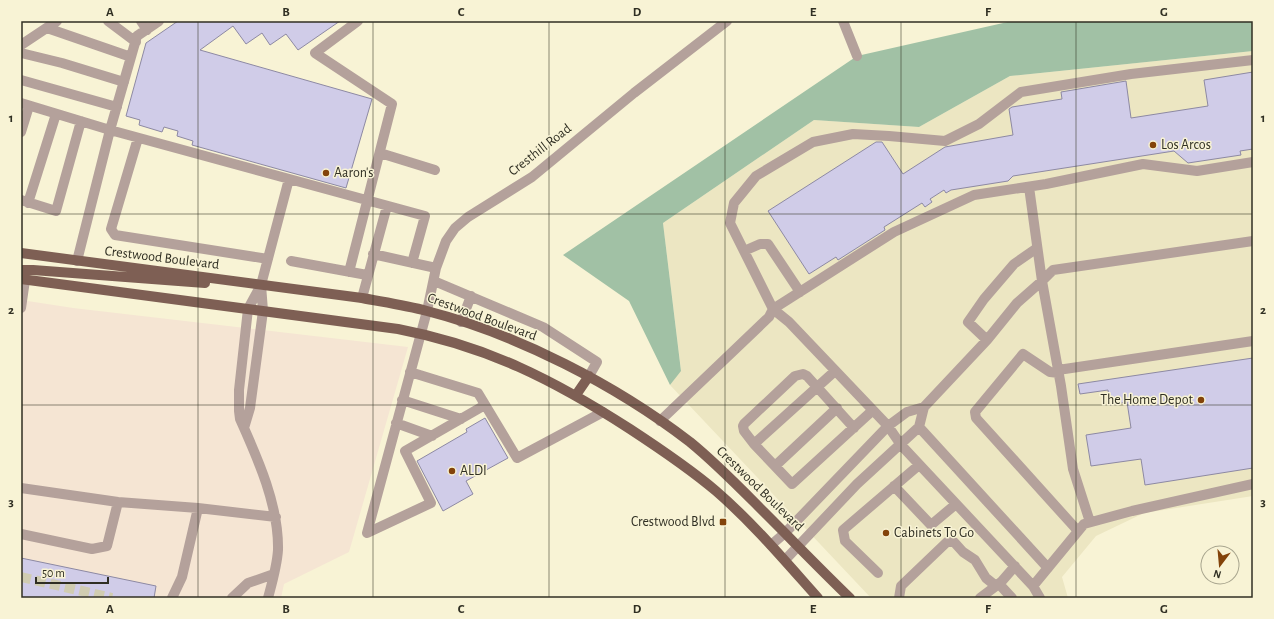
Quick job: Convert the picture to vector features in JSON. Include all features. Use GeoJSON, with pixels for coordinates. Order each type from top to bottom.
{"type":"FeatureCollection","features":[{"type":"Feature","properties":{"kind":"main road","name":"Crestwood Boulevard"},"geometry":{"type":"LineString","coordinates":[[21,253],[362,298],[426,311],[461,322],[531,348],[589,376],[660,421],[690,443],[716,465],[850,598]]}},
{"type":"Feature","properties":{"kind":"main road"},"geometry":{"type":"LineString","coordinates":[[22,276],[33,270],[185,283],[239,282]]}},
{"type":"Feature","properties":{"kind":"main road"},"geometry":{"type":"LineString","coordinates":[[22,276],[420,333],[450,341],[508,361],[576,395],[692,471],[732,505],[818,598]]}},
{"type":"Feature","properties":{"kind":"main road"},"geometry":{"type":"LineString","coordinates":[[576,395],[589,376]]}},
{"type":"Feature","properties":{"kind":"street"},"geometry":{"type":"LineString","coordinates":[[21,45],[57,21]]}},
{"type":"Feature","properties":{"kind":"street"},"geometry":{"type":"LineString","coordinates":[[108,21],[136,42]]}},
{"type":"Feature","properties":{"kind":"street"},"geometry":{"type":"LineString","coordinates":[[141,21],[147,30]]}},
{"type":"Feature","properties":{"kind":"street"},"geometry":{"type":"LineString","coordinates":[[77,261],[110,130],[137,36],[160,21]]}},
{"type":"Feature","properties":{"kind":"street"},"geometry":{"type":"LineString","coordinates":[[349,272],[392,104],[315,53],[358,21]]}},
{"type":"Feature","properties":{"kind":"street","name":"Cresthill Road"},"geometry":{"type":"LineString","coordinates":[[432,436],[405,451],[431,503],[367,534],[434,281],[436,268],[446,241],[455,228],[468,217],[532,177],[634,93],[727,21]]}},
{"type":"Feature","properties":{"kind":"street"},"geometry":{"type":"LineString","coordinates":[[843,21],[857,56]]}},
{"type":"Feature","properties":{"kind":"street"},"geometry":{"type":"LineString","coordinates":[[47,28],[131,57]]}},
{"type":"Feature","properties":{"kind":"street"},"geometry":{"type":"LineString","coordinates":[[21,53],[62,63],[124,82]]}},
{"type":"Feature","properties":{"kind":"street"},"geometry":{"type":"LineString","coordinates":[[1040,598],[1034,586],[900,445],[888,426],[789,322],[773,309],[730,223],[734,203],[756,176],[813,142],[853,134],[945,141],[979,124],[1020,92],[1131,74],[1253,60]]}},
{"type":"Feature","properties":{"kind":"street"},"geometry":{"type":"LineString","coordinates":[[21,80],[117,107]]}},
{"type":"Feature","properties":{"kind":"street"},"geometry":{"type":"LineString","coordinates":[[21,132],[25,105],[138,138],[425,216],[412,263]]}},
{"type":"Feature","properties":{"kind":"street"},"geometry":{"type":"LineString","coordinates":[[56,114],[25,202],[56,210],[81,121]]}},
{"type":"Feature","properties":{"kind":"street"},"geometry":{"type":"LineString","coordinates":[[138,138],[111,228],[115,235],[268,259]]}},
{"type":"Feature","properties":{"kind":"street"},"geometry":{"type":"LineString","coordinates":[[380,153],[435,170]]}},
{"type":"Feature","properties":{"kind":"street"},"geometry":{"type":"LineString","coordinates":[[660,421],[769,317],[773,309],[894,232],[974,195],[1029,187],[1143,164],[1197,171],[1253,162]]}},
{"type":"Feature","properties":{"kind":"street"},"geometry":{"type":"LineString","coordinates":[[268,598],[278,552],[276,517],[267,486],[244,428],[239,411],[238,395],[248,309],[261,285],[289,179]]}},
{"type":"Feature","properties":{"kind":"street"},"geometry":{"type":"LineString","coordinates":[[1029,187],[1042,282],[1073,469],[1090,522]]}},
{"type":"Feature","properties":{"kind":"street"},"geometry":{"type":"LineString","coordinates":[[362,298],[367,275],[388,206]]}},
{"type":"Feature","properties":{"kind":"street"},"geometry":{"type":"LineString","coordinates":[[784,560],[857,484],[918,427],[924,407],[987,340],[1017,303],[1042,282],[1053,270],[1253,241]]}},
{"type":"Feature","properties":{"kind":"street"},"geometry":{"type":"LineString","coordinates":[[744,252],[760,244],[768,244],[800,292]]}},
{"type":"Feature","properties":{"kind":"street"},"geometry":{"type":"LineString","coordinates":[[987,340],[968,322],[984,299],[1014,264],[1037,248]]}},
{"type":"Feature","properties":{"kind":"street"},"geometry":{"type":"LineString","coordinates":[[373,254],[436,268]]}},
{"type":"Feature","properties":{"kind":"street"},"geometry":{"type":"LineString","coordinates":[[291,261],[367,275]]}},
{"type":"Feature","properties":{"kind":"street"},"geometry":{"type":"LineString","coordinates":[[21,308],[22,276]]}},
{"type":"Feature","properties":{"kind":"street"},"geometry":{"type":"LineString","coordinates":[[434,281],[544,327],[597,362],[589,376]]}},
{"type":"Feature","properties":{"kind":"street"},"geometry":{"type":"LineString","coordinates":[[244,428],[250,408],[263,311],[261,285]]}},
{"type":"Feature","properties":{"kind":"street"},"geometry":{"type":"LineString","coordinates":[[461,322],[471,296]]}},
{"type":"Feature","properties":{"kind":"street"},"geometry":{"type":"LineString","coordinates":[[1078,531],[976,418],[975,412],[1023,354],[1050,372],[1058,372],[1253,341]]}},
{"type":"Feature","properties":{"kind":"street"},"geometry":{"type":"LineString","coordinates":[[754,444],[835,371]]}},
{"type":"Feature","properties":{"kind":"street"},"geometry":{"type":"LineString","coordinates":[[410,372],[478,393],[516,458],[603,412]]}},
{"type":"Feature","properties":{"kind":"street"},"geometry":{"type":"LineString","coordinates":[[854,428],[818,387],[803,374],[795,376],[743,426],[744,431],[754,444],[792,484],[854,428],[873,410]]}},
{"type":"Feature","properties":{"kind":"street"},"geometry":{"type":"LineString","coordinates":[[402,400],[461,419]]}},
{"type":"Feature","properties":{"kind":"street"},"geometry":{"type":"LineString","coordinates":[[396,423],[432,436],[485,405]]}},
{"type":"Feature","properties":{"kind":"street"},"geometry":{"type":"LineString","coordinates":[[770,545],[785,533],[888,426],[907,412],[924,407]]}},
{"type":"Feature","properties":{"kind":"street"},"geometry":{"type":"LineString","coordinates":[[775,466],[837,408]]}},
{"type":"Feature","properties":{"kind":"street"},"geometry":{"type":"LineString","coordinates":[[918,427],[1048,568]]}},
{"type":"Feature","properties":{"kind":"street"},"geometry":{"type":"LineString","coordinates":[[878,573],[846,541],[843,530],[919,465]]}},
{"type":"Feature","properties":{"kind":"street"},"geometry":{"type":"LineString","coordinates":[[1034,586],[1084,524],[1132,511],[1253,484]]}},
{"type":"Feature","properties":{"kind":"street"},"geometry":{"type":"LineString","coordinates":[[894,486],[931,525],[956,504]]}},
{"type":"Feature","properties":{"kind":"street"},"geometry":{"type":"LineString","coordinates":[[21,488],[118,502],[198,508],[276,517]]}},
{"type":"Feature","properties":{"kind":"street"},"geometry":{"type":"LineString","coordinates":[[21,534],[92,549],[107,546],[118,502]]}},
{"type":"Feature","properties":{"kind":"street"},"geometry":{"type":"LineString","coordinates":[[172,598],[182,577],[198,508]]}},
{"type":"Feature","properties":{"kind":"street"},"geometry":{"type":"LineString","coordinates":[[899,598],[900,586],[947,542],[954,542],[963,552],[975,560],[986,578],[1012,598]]}},
{"type":"Feature","properties":{"kind":"street"},"geometry":{"type":"LineString","coordinates":[[980,598],[997,585],[1015,566]]}},
{"type":"Feature","properties":{"kind":"street"},"geometry":{"type":"LineString","coordinates":[[232,598],[248,583],[274,574]]}},
{"type":"Feature","properties":{"kind":"shaded area"},"geometry":{"type":"Polygon","coordinates":[[[1253,51],[1253,496],[1144,513],[1096,536],[1062,577],[1068,598],[871,598],[670,385],[681,370],[663,223],[814,120],[919,127],[1010,76],[1253,51]]]}},
{"type":"Feature","properties":{"kind":"shaded area"},"geometry":{"type":"Polygon","coordinates":[[[21,300],[73,308],[408,347],[349,552],[284,584],[281,598],[21,598],[21,300]]]}},
{"type":"Feature","properties":{"kind":"green space"},"geometry":{"type":"Polygon","coordinates":[[[1012,21],[1253,21],[1253,51],[1010,76],[919,127],[814,120],[663,223],[681,371],[670,385],[629,301],[563,255],[857,56],[1012,21]]]}},
{"type":"Feature","properties":{"kind":"building"},"geometry":{"type":"Polygon","coordinates":[[[178,21],[340,21],[298,50],[286,34],[270,45],[262,33],[246,44],[233,26],[200,50],[372,99],[346,188],[192,145],[193,141],[177,136],[178,131],[164,127],[162,132],[139,125],[140,120],[126,116],[146,43],[178,21]]]}},
{"type":"Feature","properties":{"kind":"building"},"geometry":{"type":"Polygon","coordinates":[[[1253,72],[1253,149],[1240,151],[1241,155],[1188,163],[1174,151],[1013,176],[1008,181],[951,190],[946,193],[944,190],[930,199],[932,202],[925,207],[922,203],[884,227],[885,230],[838,260],[836,257],[809,274],[768,211],[876,142],[882,142],[903,174],[945,147],[1013,135],[1009,109],[1012,107],[1062,99],[1061,92],[1126,81],[1131,118],[1208,106],[1204,80],[1253,72]]]}},
{"type":"Feature","properties":{"kind":"building","name":"The Home Depot"},"geometry":{"type":"Polygon","coordinates":[[[1253,358],[1253,468],[1145,485],[1141,459],[1091,466],[1086,435],[1131,428],[1127,402],[1110,405],[1108,390],[1080,394],[1078,384],[1253,358]]]}},
{"type":"Feature","properties":{"kind":"building","name":"ALDI"},"geometry":{"type":"Polygon","coordinates":[[[485,418],[508,458],[466,481],[473,494],[443,511],[417,461],[467,432],[466,429],[485,418]]]}},
{"type":"Feature","properties":{"kind":"building"},"geometry":{"type":"Polygon","coordinates":[[[21,558],[156,586],[154,598],[21,598],[21,558]]]}},
{"type":"Feature","properties":{"kind":"tunnel"},"geometry":{"type":"LineString","coordinates":[[21,577],[112,598]]}},
{"type":"Feature","properties":{"kind":"place","name":"Los Arcos"},"geometry":{"type":"Point","coordinates":[1153,145]}},
{"type":"Feature","properties":{"kind":"place","name":"Aaron's"},"geometry":{"type":"Point","coordinates":[326,173]}},
{"type":"Feature","properties":{"kind":"place","name":"The Home Depot"},"geometry":{"type":"Point","coordinates":[1201,400]}},
{"type":"Feature","properties":{"kind":"place","name":"ALDI"},"geometry":{"type":"Point","coordinates":[452,471]}},
{"type":"Feature","properties":{"kind":"place","name":"Crestwood Blvd"},"geometry":{"type":"Point","coordinates":[723,522]}},
{"type":"Feature","properties":{"kind":"place","name":"Cabinets To Go"},"geometry":{"type":"Point","coordinates":[886,533]}}]}
